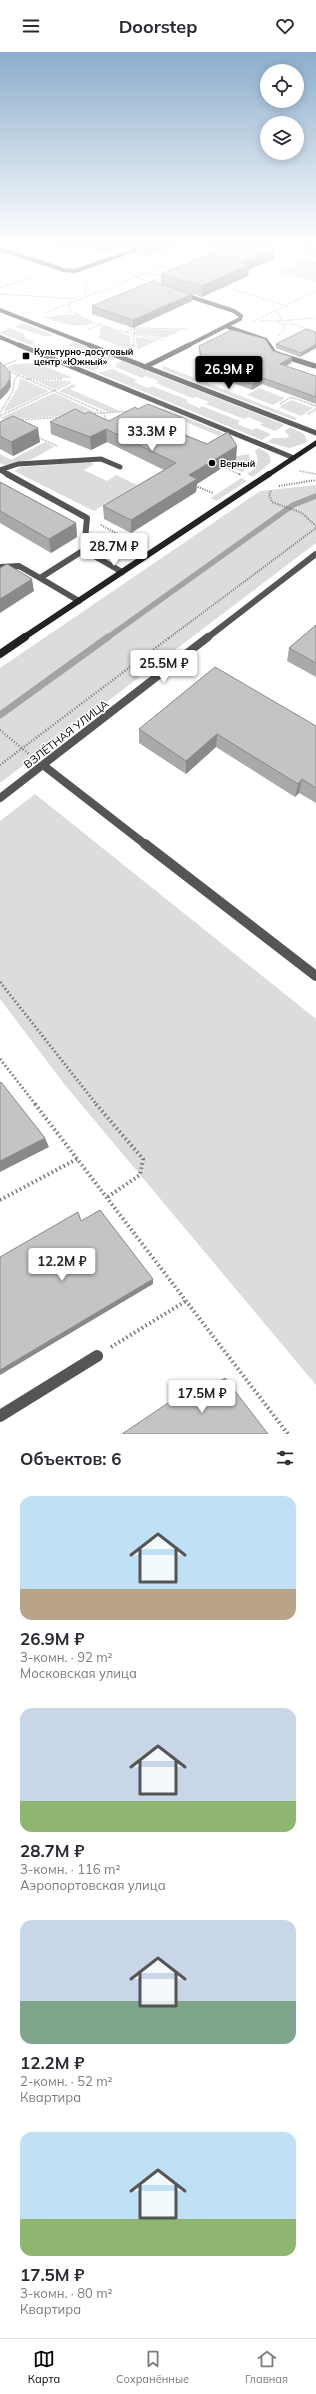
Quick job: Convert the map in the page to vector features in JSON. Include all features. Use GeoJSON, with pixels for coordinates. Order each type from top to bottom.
{"type":"FeatureCollection","features":[{"type":"Feature","properties":{"kind":"street"},"geometry":{"type":"LineString","coordinates":[[145,367],[228,327],[240,319],[238,313],[222,307]]}},
{"type":"Feature","properties":{"kind":"street"},"geometry":{"type":"LineString","coordinates":[[0,310],[316,433]]}},
{"type":"Feature","properties":{"kind":"street"},"geometry":{"type":"LineString","coordinates":[[0,314],[6,312]]}},
{"type":"Feature","properties":{"kind":"street"},"geometry":{"type":"LineString","coordinates":[[228,327],[266,340],[274,353],[315,366]]}},
{"type":"Feature","properties":{"kind":"street"},"geometry":{"type":"LineString","coordinates":[[0,337],[294,458]]}},
{"type":"Feature","properties":{"kind":"street"},"geometry":{"type":"LineString","coordinates":[[0,654],[316,444]]}},
{"type":"Feature","properties":{"kind":"street"},"geometry":{"type":"LineString","coordinates":[[0,470],[18,464],[102,459],[120,467]]}},
{"type":"Feature","properties":{"kind":"street"},"geometry":{"type":"LineString","coordinates":[[0,470],[87,518],[84,550]]}},
{"type":"Feature","properties":{"kind":"street"},"geometry":{"type":"LineString","coordinates":[[84,550],[122,572]]}},
{"type":"Feature","properties":{"kind":"street"},"geometry":{"type":"LineString","coordinates":[[40,578],[84,550]]}},
{"type":"Feature","properties":{"kind":"street","name":"ВЗЛЁТНАЯ УЛИЦА"},"geometry":{"type":"LineString","coordinates":[[0,798],[316,554]]}},
{"type":"Feature","properties":{"kind":"street"},"geometry":{"type":"LineString","coordinates":[[0,567],[19,566],[79,602]]}},
{"type":"Feature","properties":{"kind":"street"},"geometry":{"type":"LineString","coordinates":[[43,765],[316,976]]}},
{"type":"Feature","properties":{"kind":"street"},"geometry":{"type":"LineString","coordinates":[[0,1416],[97,1356]]}},
{"type":"Feature","properties":{"kind":"path"},"geometry":{"type":"LineString","coordinates":[[43,313],[57,307]]}},
{"type":"Feature","properties":{"kind":"path"},"geometry":{"type":"LineString","coordinates":[[70,307],[73,312],[101,324],[133,335],[164,340]]}},
{"type":"Feature","properties":{"kind":"path"},"geometry":{"type":"LineString","coordinates":[[282,307],[253,322],[316,318]]}},
{"type":"Feature","properties":{"kind":"path"},"geometry":{"type":"LineString","coordinates":[[276,310],[282,320]]}},
{"type":"Feature","properties":{"kind":"path"},"geometry":{"type":"LineString","coordinates":[[66,320],[73,312]]}},
{"type":"Feature","properties":{"kind":"path"},"geometry":{"type":"LineString","coordinates":[[287,320],[291,321],[293,324],[310,330]]}},
{"type":"Feature","properties":{"kind":"path"},"geometry":{"type":"LineString","coordinates":[[278,321],[280,324],[284,325],[293,324]]}},
{"type":"Feature","properties":{"kind":"path"},"geometry":{"type":"LineString","coordinates":[[87,330],[101,324]]}},
{"type":"Feature","properties":{"kind":"path"},"geometry":{"type":"LineString","coordinates":[[125,332],[135,328],[187,329]]}},
{"type":"Feature","properties":{"kind":"path"},"geometry":{"type":"LineString","coordinates":[[133,335],[135,328]]}},
{"type":"Feature","properties":{"kind":"path"},"geometry":{"type":"LineString","coordinates":[[0,367],[17,359]]}},
{"type":"Feature","properties":{"kind":"path"},"geometry":{"type":"LineString","coordinates":[[0,367],[104,413]]}},
{"type":"Feature","properties":{"kind":"path"},"geometry":{"type":"LineString","coordinates":[[0,413],[16,386],[15,379],[19,376]]}},
{"type":"Feature","properties":{"kind":"path"},"geometry":{"type":"LineString","coordinates":[[26,379],[64,379]]}},
{"type":"Feature","properties":{"kind":"path"},"geometry":{"type":"LineString","coordinates":[[0,416],[73,382]]}},
{"type":"Feature","properties":{"kind":"path"},"geometry":{"type":"LineString","coordinates":[[274,407],[291,397],[316,406]]}},
{"type":"Feature","properties":{"kind":"path"},"geometry":{"type":"LineString","coordinates":[[89,414],[136,411]]}},
{"type":"Feature","properties":{"kind":"path"},"geometry":{"type":"LineString","coordinates":[[104,413],[106,420],[112,426]]}},
{"type":"Feature","properties":{"kind":"path"},"geometry":{"type":"LineString","coordinates":[[12,421],[66,416]]}},
{"type":"Feature","properties":{"kind":"path"},"geometry":{"type":"LineString","coordinates":[[32,434],[60,448]]}},
{"type":"Feature","properties":{"kind":"path"},"geometry":{"type":"LineString","coordinates":[[225,462],[219,465],[242,475]]}},
{"type":"Feature","properties":{"kind":"path"},"geometry":{"type":"LineString","coordinates":[[274,486],[316,480]]}},
{"type":"Feature","properties":{"kind":"path"},"geometry":{"type":"LineString","coordinates":[[187,482],[213,494]]}},
{"type":"Feature","properties":{"kind":"path"},"geometry":{"type":"LineString","coordinates":[[0,765],[316,527],[302,513],[272,502],[269,495],[272,489],[268,487]]}},
{"type":"Feature","properties":{"kind":"path"},"geometry":{"type":"LineString","coordinates":[[87,518],[136,544]]}},
{"type":"Feature","properties":{"kind":"path"},"geometry":{"type":"LineString","coordinates":[[0,730],[43,765]]}},
{"type":"Feature","properties":{"kind":"path"},"geometry":{"type":"LineString","coordinates":[[0,982],[74,1078],[143,1159],[140,1175],[106,1198]]}},
{"type":"Feature","properties":{"kind":"path"},"geometry":{"type":"LineString","coordinates":[[0,1059],[288,1434]]}},
{"type":"Feature","properties":{"kind":"path"},"geometry":{"type":"LineString","coordinates":[[0,1200],[76,1159]]}},
{"type":"Feature","properties":{"kind":"path"},"geometry":{"type":"LineString","coordinates":[[97,1356],[186,1301]]}},
{"type":"Feature","properties":{"kind":"shaded area"},"geometry":{"type":"Polygon","coordinates":[[[77,316],[94,323],[88,325],[75,325],[62,323],[43,317],[77,316]]]}},
{"type":"Feature","properties":{"kind":"shaded area"},"geometry":{"type":"Polygon","coordinates":[[[23,323],[54,335],[48,337],[14,327],[23,323]]]}},
{"type":"Feature","properties":{"kind":"shaded area"},"geometry":{"type":"Polygon","coordinates":[[[104,326],[130,336],[130,350],[98,338],[101,333],[99,329],[104,326]]]}},
{"type":"Feature","properties":{"kind":"shaded area"},"geometry":{"type":"Polygon","coordinates":[[[9,328],[24,334],[25,338],[35,342],[30,345],[0,333],[9,328]]]}},
{"type":"Feature","properties":{"kind":"shaded area"},"geometry":{"type":"Polygon","coordinates":[[[136,329],[182,330],[164,338],[135,334],[136,329]]]}},
{"type":"Feature","properties":{"kind":"shaded area"},"geometry":{"type":"Polygon","coordinates":[[[136,337],[158,340],[137,350],[136,337]]]}},
{"type":"Feature","properties":{"kind":"shaded area"},"geometry":{"type":"Polygon","coordinates":[[[74,342],[117,359],[103,362],[80,353],[79,349],[68,345],[74,342]]]}},
{"type":"Feature","properties":{"kind":"shaded area"},"geometry":{"type":"Polygon","coordinates":[[[55,350],[99,365],[99,368],[93,371],[49,353],[55,350]]]}},
{"type":"Feature","properties":{"kind":"shaded area"},"geometry":{"type":"Polygon","coordinates":[[[122,361],[285,425],[275,431],[260,425],[263,423],[248,417],[244,419],[206,404],[209,402],[196,397],[192,398],[156,383],[159,381],[145,376],[142,378],[116,367],[116,364],[122,361]]]}},
{"type":"Feature","properties":{"kind":"shaded area"},"geometry":{"type":"Polygon","coordinates":[[[37,363],[73,378],[29,378],[6,368],[14,364],[37,363]]]}},
{"type":"Feature","properties":{"kind":"shaded area"},"geometry":{"type":"Polygon","coordinates":[[[161,365],[297,418],[294,420],[164,370],[161,365]]]}},
{"type":"Feature","properties":{"kind":"shaded area"},"geometry":{"type":"Polygon","coordinates":[[[112,369],[137,380],[134,382],[148,388],[152,386],[188,400],[186,402],[199,408],[202,406],[240,421],[237,424],[252,430],[256,428],[271,434],[262,440],[98,373],[112,369]]]}},
{"type":"Feature","properties":{"kind":"shaded area"},"geometry":{"type":"Polygon","coordinates":[[[20,378],[49,391],[5,412],[4,410],[18,388],[20,378]]]}},
{"type":"Feature","properties":{"kind":"shaded area"},"geometry":{"type":"Polygon","coordinates":[[[34,380],[71,381],[54,389],[34,380]]]}},
{"type":"Feature","properties":{"kind":"shaded area"},"geometry":{"type":"Polygon","coordinates":[[[73,384],[77,386],[70,389],[120,411],[108,412],[59,391],[73,384]]]}},
{"type":"Feature","properties":{"kind":"shaded area"},"geometry":{"type":"Polygon","coordinates":[[[259,388],[285,398],[273,405],[247,395],[259,388]]]}},
{"type":"Feature","properties":{"kind":"shaded area"},"geometry":{"type":"Polygon","coordinates":[[[54,393],[98,413],[5,420],[0,418],[54,393]]]}},
{"type":"Feature","properties":{"kind":"shaded area"},"geometry":{"type":"Polygon","coordinates":[[[291,400],[313,408],[301,416],[279,407],[291,400]]]}},
{"type":"Feature","properties":{"kind":"shaded area"},"geometry":{"type":"Polygon","coordinates":[[[153,408],[165,409],[223,433],[219,436],[153,408]]]}},
{"type":"Feature","properties":{"kind":"shaded area"},"geometry":{"type":"Polygon","coordinates":[[[290,427],[304,434],[307,440],[305,443],[289,448],[267,442],[273,438],[287,438],[289,436],[285,431],[290,427]]]}},
{"type":"Feature","properties":{"kind":"shaded area"},"geometry":{"type":"Polygon","coordinates":[[[45,442],[54,447],[32,459],[6,466],[0,463],[0,454],[11,460],[45,442]]]}},
{"type":"Feature","properties":{"kind":"shaded area"},"geometry":{"type":"Polygon","coordinates":[[[259,448],[269,454],[271,462],[253,477],[247,474],[257,464],[257,455],[255,451],[259,448]]]}},
{"type":"Feature","properties":{"kind":"shaded area"},"geometry":{"type":"Polygon","coordinates":[[[249,454],[250,464],[242,472],[227,465],[233,461],[226,458],[249,454]]]}},
{"type":"Feature","properties":{"kind":"shaded area"},"geometry":{"type":"Polygon","coordinates":[[[90,462],[94,464],[84,470],[107,481],[116,475],[137,485],[94,511],[14,471],[22,467],[90,462]]]}},
{"type":"Feature","properties":{"kind":"shaded area"},"geometry":{"type":"Polygon","coordinates":[[[241,478],[247,481],[216,501],[211,498],[241,478]]]}},
{"type":"Feature","properties":{"kind":"shaded area"},"geometry":{"type":"Polygon","coordinates":[[[316,485],[316,543],[0,783],[0,668],[260,491],[316,485]]]}},
{"type":"Feature","properties":{"kind":"shaded area"},"geometry":{"type":"Polygon","coordinates":[[[35,794],[316,1019],[316,1385],[65,1085],[0,999],[0,821],[35,794]]]}},
{"type":"Feature","properties":{"kind":"building"},"geometry":{"type":"Polygon","coordinates":[[[96,307],[161,307],[133,320],[96,307]]]}},
{"type":"Feature","properties":{"kind":"building"},"geometry":{"type":"Polygon","coordinates":[[[306,329],[316,332],[316,344],[301,353],[276,344],[306,329]]]}},
{"type":"Feature","properties":{"kind":"building"},"geometry":{"type":"Polygon","coordinates":[[[232,330],[265,339],[273,351],[292,357],[280,364],[316,376],[316,397],[263,378],[252,384],[203,366],[199,346],[232,330]]]}},
{"type":"Feature","properties":{"kind":"building"},"geometry":{"type":"Polygon","coordinates":[[[0,362],[10,372],[10,378],[7,384],[0,391],[0,362]]]}},
{"type":"Feature","properties":{"kind":"building"},"geometry":{"type":"Polygon","coordinates":[[[148,404],[183,418],[174,424],[177,425],[170,429],[207,444],[228,432],[237,446],[189,475],[197,479],[131,520],[103,506],[176,463],[106,429],[90,437],[50,422],[75,409],[85,414],[89,412],[109,421],[135,407],[138,409],[148,404]]]}},
{"type":"Feature","properties":{"kind":"building"},"geometry":{"type":"Polygon","coordinates":[[[13,416],[38,428],[11,442],[0,436],[0,422],[13,416]]]}},
{"type":"Feature","properties":{"kind":"building"},"geometry":{"type":"Polygon","coordinates":[[[0,482],[76,523],[49,539],[0,511],[0,482]]]}},
{"type":"Feature","properties":{"kind":"building"},"geometry":{"type":"Polygon","coordinates":[[[7,564],[32,579],[0,599],[0,568],[7,564]]]}},
{"type":"Feature","properties":{"kind":"building"},"geometry":{"type":"Polygon","coordinates":[[[316,625],[316,663],[289,648],[316,625]]]}},
{"type":"Feature","properties":{"kind":"building"},"geometry":{"type":"Polygon","coordinates":[[[215,667],[316,726],[316,788],[302,779],[298,784],[217,734],[186,761],[139,729],[215,667]]]}},
{"type":"Feature","properties":{"kind":"building"},"geometry":{"type":"Polygon","coordinates":[[[1,1082],[45,1138],[0,1161],[0,1083],[1,1082]]]}},
{"type":"Feature","properties":{"kind":"building"},"geometry":{"type":"Polygon","coordinates":[[[100,1210],[153,1279],[0,1370],[0,1257],[78,1212],[81,1221],[100,1210]]]}},
{"type":"Feature","properties":{"kind":"building"},"geometry":{"type":"Polygon","coordinates":[[[225,1378],[268,1434],[122,1434],[201,1381],[205,1391],[225,1378]]]}},
{"type":"Feature","properties":{"kind":"waterway"},"geometry":{"type":"LineString","coordinates":[[107,638],[293,505],[316,496]]}},
{"type":"Feature","properties":{"kind":"waterway"},"geometry":{"type":"LineString","coordinates":[[0,715],[108,637]]}},
{"type":"Feature","properties":{"kind":"place","name":"Культурно-досуговый центр «Южный»"},"geometry":{"type":"Point","coordinates":[26,356]}},
{"type":"Feature","properties":{"kind":"place","name":"Верный"},"geometry":{"type":"Point","coordinates":[212,463]}}]}
